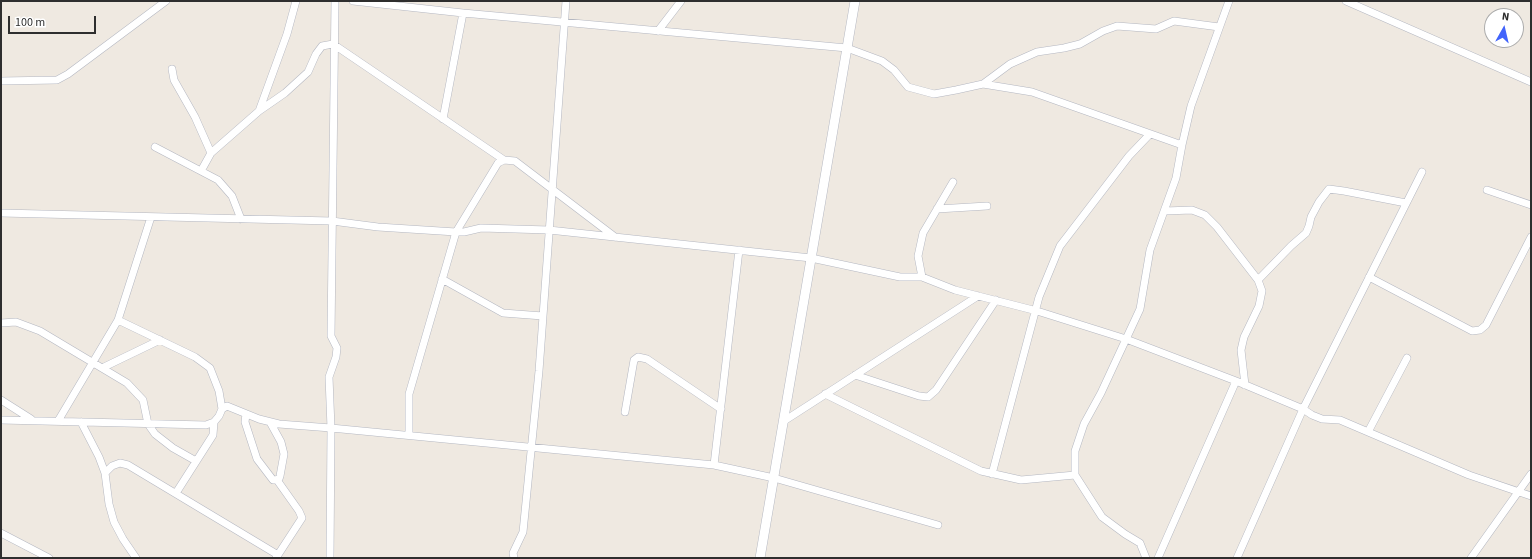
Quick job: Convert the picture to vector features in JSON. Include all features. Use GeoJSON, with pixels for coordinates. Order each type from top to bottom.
{"type":"FeatureCollection","features":[{"type":"Feature","properties":{"kind":"street"},"geometry":{"type":"LineString","coordinates":[[1,81],[57,80],[68,74],[166,1]]}},
{"type":"Feature","properties":{"kind":"street"},"geometry":{"type":"LineString","coordinates":[[259,111],[296,1]]}},
{"type":"Feature","properties":{"kind":"street"},"geometry":{"type":"LineString","coordinates":[[330,558],[329,377],[336,357],[337,348],[332,336],[334,1]]}},
{"type":"Feature","properties":{"kind":"street"},"geometry":{"type":"LineString","coordinates":[[353,1],[463,13],[847,48],[882,61],[894,70],[908,87],[934,94],[983,84],[1032,92],[1182,145]]}},
{"type":"Feature","properties":{"kind":"street"},"geometry":{"type":"LineString","coordinates":[[514,558],[513,553],[523,532],[531,447],[550,230],[566,1]]}},
{"type":"Feature","properties":{"kind":"street"},"geometry":{"type":"LineString","coordinates":[[658,31],[681,1]]}},
{"type":"Feature","properties":{"kind":"street"},"geometry":{"type":"LineString","coordinates":[[760,558],[812,258],[854,1]]}},
{"type":"Feature","properties":{"kind":"street"},"geometry":{"type":"LineString","coordinates":[[1146,558],[1140,543],[1124,534],[1102,516],[1075,475],[1075,451],[1084,424],[1101,393],[1140,309],[1150,250],[1176,178],[1191,106],[1229,1]]}},
{"type":"Feature","properties":{"kind":"street"},"geometry":{"type":"LineString","coordinates":[[1346,1],[1531,82]]}},
{"type":"Feature","properties":{"kind":"street"},"geometry":{"type":"LineString","coordinates":[[443,118],[463,13]]}},
{"type":"Feature","properties":{"kind":"street"},"geometry":{"type":"LineString","coordinates":[[983,84],[1010,64],[1037,52],[1080,44],[1103,31],[1117,26],[1156,29],[1174,21],[1220,27]]}},
{"type":"Feature","properties":{"kind":"street"},"geometry":{"type":"LineString","coordinates":[[201,171],[210,153],[259,111],[285,93],[308,72],[316,54],[322,46],[334,44],[504,160],[515,161],[615,237]]}},
{"type":"Feature","properties":{"kind":"street"},"geometry":{"type":"LineString","coordinates":[[172,68],[174,80],[195,117],[210,153]]}},
{"type":"Feature","properties":{"kind":"street"},"geometry":{"type":"LineString","coordinates":[[992,474],[1037,311],[1039,297],[1060,246],[1129,156],[1150,134]]}},
{"type":"Feature","properties":{"kind":"street"},"geometry":{"type":"LineString","coordinates":[[155,147],[218,180],[232,196],[241,219]]}},
{"type":"Feature","properties":{"kind":"street"},"geometry":{"type":"LineString","coordinates":[[409,435],[408,394],[456,232],[498,163],[504,160]]}},
{"type":"Feature","properties":{"kind":"street"},"geometry":{"type":"LineString","coordinates":[[1237,558],[1303,409],[1422,172]]}},
{"type":"Feature","properties":{"kind":"street"},"geometry":{"type":"LineString","coordinates":[[922,277],[918,256],[923,233],[953,182]]}},
{"type":"Feature","properties":{"kind":"street"},"geometry":{"type":"LineString","coordinates":[[1258,280],[1290,246],[1306,233],[1311,217],[1319,202],[1329,190],[1344,190],[1406,203]]}},
{"type":"Feature","properties":{"kind":"street"},"geometry":{"type":"LineString","coordinates":[[1487,190],[1531,205]]}},
{"type":"Feature","properties":{"kind":"street"},"geometry":{"type":"LineString","coordinates":[[937,209],[987,206]]}},
{"type":"Feature","properties":{"kind":"street"},"geometry":{"type":"LineString","coordinates":[[1165,211],[1192,210],[1205,215],[1217,227],[1258,280],[1262,290],[1259,306],[1244,337],[1241,350],[1245,385]]}},
{"type":"Feature","properties":{"kind":"street"},"geometry":{"type":"LineString","coordinates":[[1,213],[332,221],[378,227],[456,232],[464,232],[481,228],[550,230],[812,258],[900,277],[922,277],[955,290],[1037,311],[1126,339],[1236,381],[1303,409],[1312,416],[1322,419],[1340,420],[1469,475],[1531,496]]}},
{"type":"Feature","properties":{"kind":"street"},"geometry":{"type":"LineString","coordinates":[[58,421],[94,363],[118,320],[151,217]]}},
{"type":"Feature","properties":{"kind":"street"},"geometry":{"type":"LineString","coordinates":[[1369,277],[1472,331],[1480,330],[1486,325],[1531,237]]}},
{"type":"Feature","properties":{"kind":"street"},"geometry":{"type":"LineString","coordinates":[[714,466],[739,250]]}},
{"type":"Feature","properties":{"kind":"street"},"geometry":{"type":"LineString","coordinates":[[442,279],[503,312],[543,316]]}},
{"type":"Feature","properties":{"kind":"street"},"geometry":{"type":"LineString","coordinates":[[784,421],[978,296]]}},
{"type":"Feature","properties":{"kind":"street"},"geometry":{"type":"LineString","coordinates":[[855,375],[919,396],[928,396],[936,390],[996,300]]}},
{"type":"Feature","properties":{"kind":"street"},"geometry":{"type":"LineString","coordinates":[[1,420],[206,425],[214,422],[222,409],[219,391],[210,368],[195,357],[118,320]]}},
{"type":"Feature","properties":{"kind":"street"},"geometry":{"type":"LineString","coordinates":[[1,323],[16,322],[40,331],[127,384],[142,400],[148,424],[155,434],[173,448],[196,461]]}},
{"type":"Feature","properties":{"kind":"street"},"geometry":{"type":"LineString","coordinates":[[102,368],[160,340]]}},
{"type":"Feature","properties":{"kind":"street"},"geometry":{"type":"LineString","coordinates":[[625,412],[634,360],[638,357],[646,359],[721,409]]}},
{"type":"Feature","properties":{"kind":"street"},"geometry":{"type":"LineString","coordinates":[[1368,432],[1408,358]]}},
{"type":"Feature","properties":{"kind":"street"},"geometry":{"type":"LineString","coordinates":[[1158,558],[1236,381]]}},
{"type":"Feature","properties":{"kind":"street"},"geometry":{"type":"LineString","coordinates":[[825,394],[981,471],[1021,480],[1075,475]]}},
{"type":"Feature","properties":{"kind":"street"},"geometry":{"type":"LineString","coordinates":[[1,400],[33,420]]}},
{"type":"Feature","properties":{"kind":"street"},"geometry":{"type":"LineString","coordinates":[[222,409],[227,406],[238,409],[246,414],[280,424],[409,435],[714,466],[774,478],[938,525]]}},
{"type":"Feature","properties":{"kind":"street"},"geometry":{"type":"LineString","coordinates":[[104,473],[112,466],[120,463],[128,465],[277,556],[302,518],[299,511],[277,480],[273,480],[257,459],[245,422],[246,414]]}},
{"type":"Feature","properties":{"kind":"street"},"geometry":{"type":"LineString","coordinates":[[82,422],[99,457],[104,473],[109,504],[114,522],[136,558]]}},
{"type":"Feature","properties":{"kind":"street"},"geometry":{"type":"LineString","coordinates":[[176,493],[213,435],[214,422]]}},
{"type":"Feature","properties":{"kind":"street"},"geometry":{"type":"LineString","coordinates":[[270,422],[281,442],[284,454],[281,470],[277,480]]}},
{"type":"Feature","properties":{"kind":"street"},"geometry":{"type":"LineString","coordinates":[[1471,558],[1531,474]]}},
{"type":"Feature","properties":{"kind":"street"},"geometry":{"type":"LineString","coordinates":[[1,533],[48,558]]}}]}
